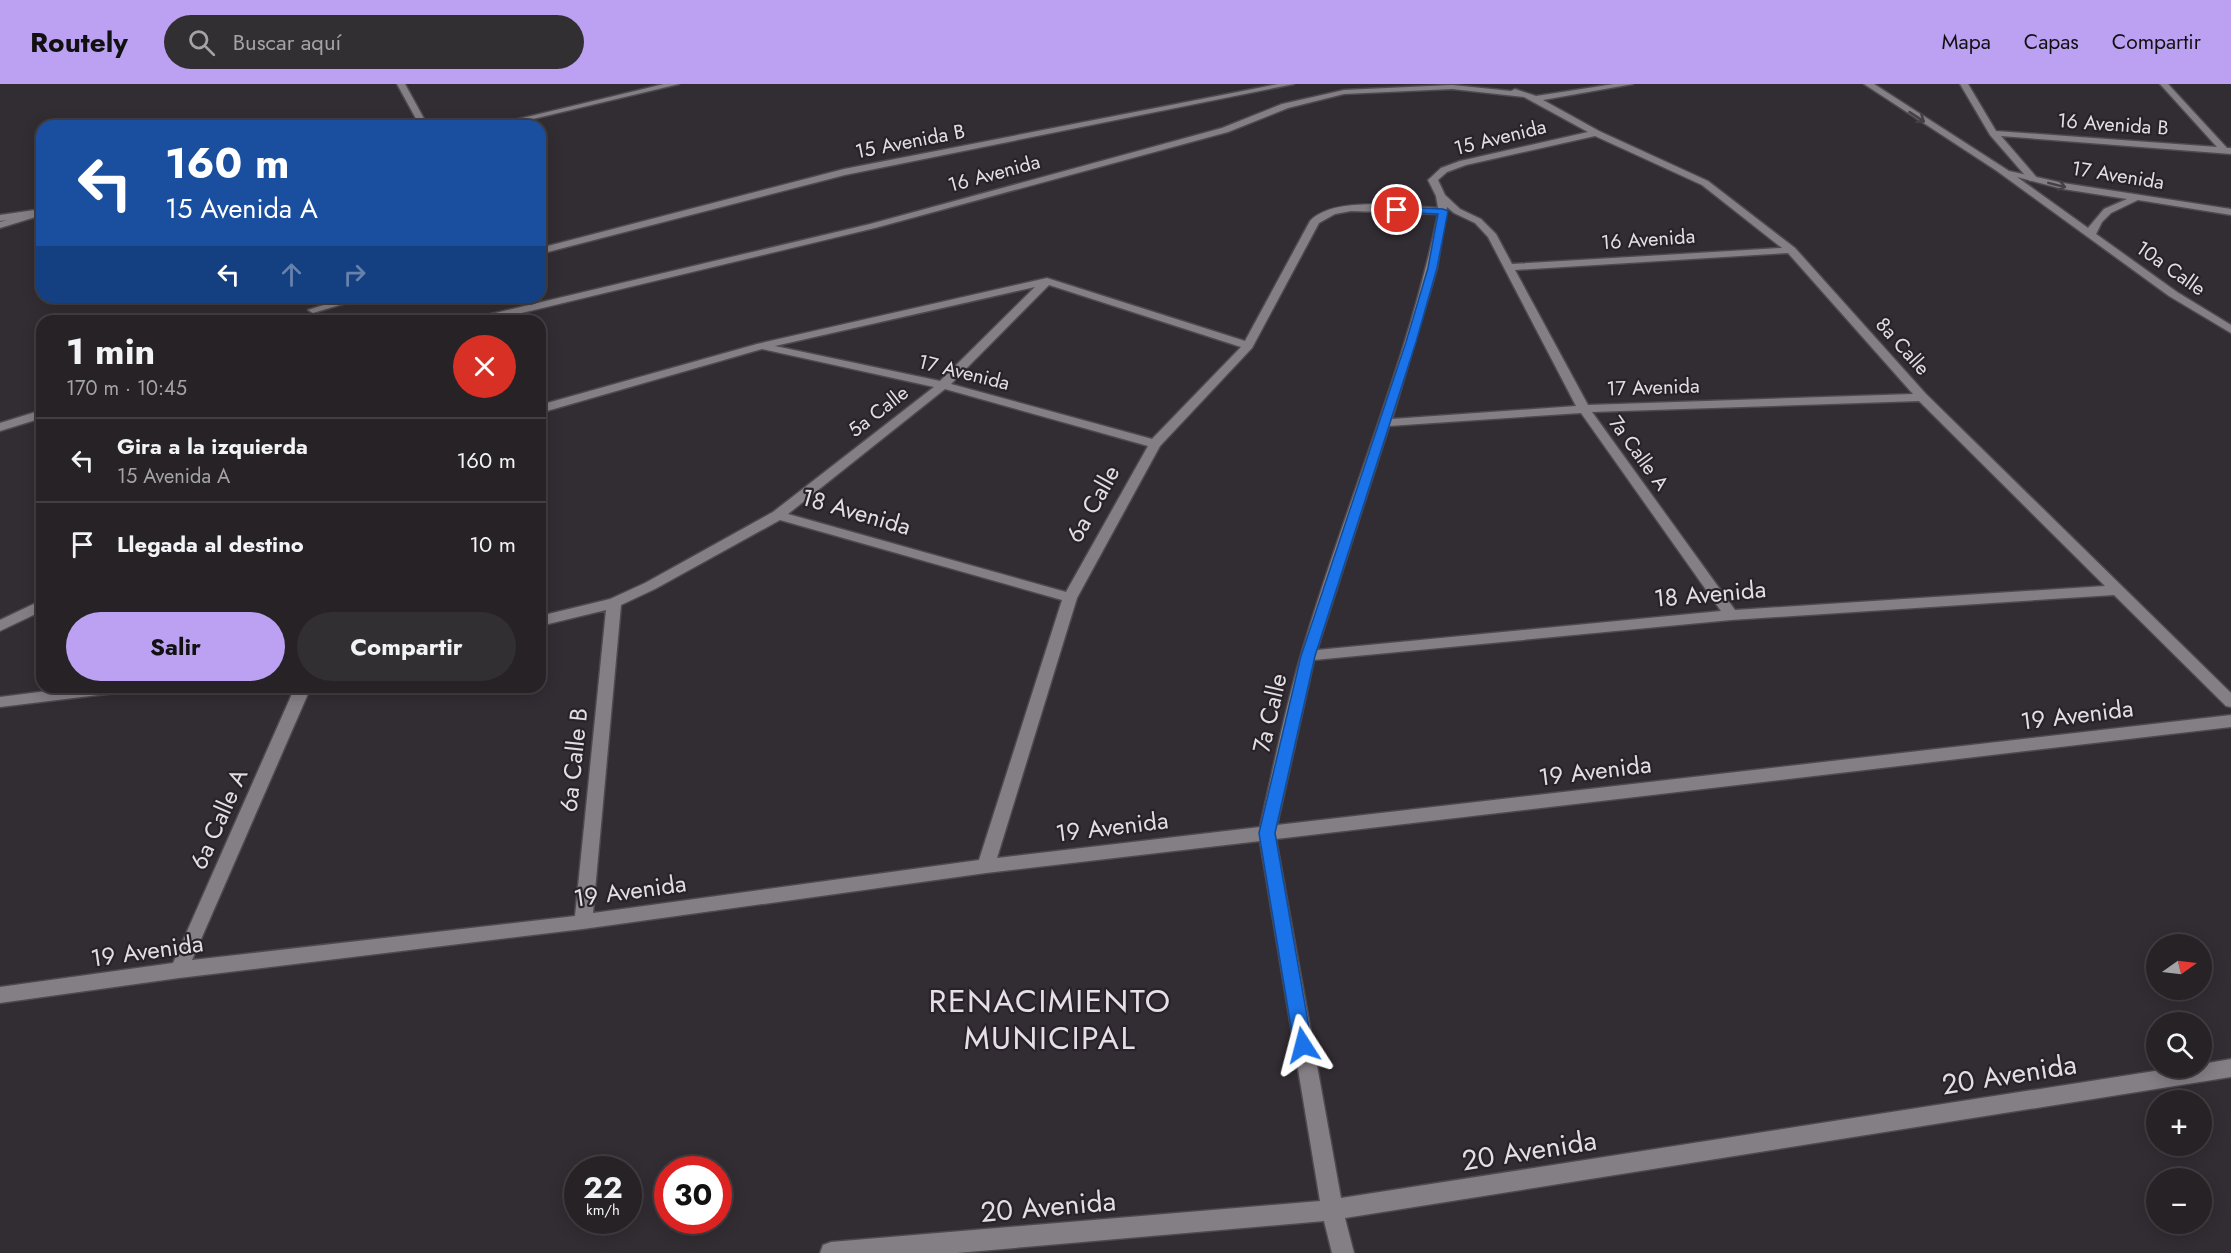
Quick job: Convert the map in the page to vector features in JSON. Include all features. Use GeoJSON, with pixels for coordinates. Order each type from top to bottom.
{"type":"FeatureCollection","features":[{"type":"Feature","properties":{"kind":"street"},"geometry":{"type":"LineString","coordinates":[[400,84],[421,120]]}},
{"type":"Feature","properties":{"kind":"street"},"geometry":{"type":"LineString","coordinates":[[519,120],[675,84]]}},
{"type":"Feature","properties":{"kind":"street","name":"15 Avenida B"},"geometry":{"type":"LineString","coordinates":[[546,249],[844,172],[1290,84]]}},
{"type":"Feature","properties":{"kind":"street","name":"8a Calle"},"geometry":{"type":"LineString","coordinates":[[1498,84],[1535,99],[1596,133],[1705,183],[1791,250],[1922,397],[2231,702]]}},
{"type":"Feature","properties":{"kind":"street"},"geometry":{"type":"LineString","coordinates":[[1535,99],[1629,84]]}},
{"type":"Feature","properties":{"kind":"street"},"geometry":{"type":"LineString","coordinates":[[1868,84],[2000,170]]}},
{"type":"Feature","properties":{"kind":"street"},"geometry":{"type":"LineString","coordinates":[[1964,84],[1993,133],[2033,179]]}},
{"type":"Feature","properties":{"kind":"street"},"geometry":{"type":"LineString","coordinates":[[2164,84],[2227,151]]}},
{"type":"Feature","properties":{"kind":"street","name":"16 Avenida"},"geometry":{"type":"LineString","coordinates":[[499,315],[872,226],[1225,130],[1285,106],[1344,93],[1452,87],[1524,95]]}},
{"type":"Feature","properties":{"kind":"street","name":"15 Avenida"},"geometry":{"type":"LineString","coordinates":[[1442,204],[1433,180],[1444,170],[1596,133]]}},
{"type":"Feature","properties":{"kind":"street","name":"16 Avenida B"},"geometry":{"type":"LineString","coordinates":[[1993,133],[2227,151]]}},
{"type":"Feature","properties":{"kind":"street","name":"17 Avenida"},"geometry":{"type":"LineString","coordinates":[[2000,170],[2033,179],[2136,199],[2231,212]]}},
{"type":"Feature","properties":{"kind":"street","name":"10a Calle"},"geometry":{"type":"LineString","coordinates":[[2000,170],[2173,294],[2231,330]]}},
{"type":"Feature","properties":{"kind":"street"},"geometry":{"type":"LineString","coordinates":[[2091,234],[2095,222],[2104,213],[2136,199]]}},
{"type":"Feature","properties":{"kind":"street","name":"6a Calle"},"geometry":{"type":"LineString","coordinates":[[986,866],[1070,598],[1155,444],[1248,346],[1315,221],[1328,212],[1351,208],[1442,204]]}},
{"type":"Feature","properties":{"kind":"street","name":"7a Calle A"},"geometry":{"type":"LineString","coordinates":[[1442,204],[1478,221],[1492,236],[1584,409],[1731,615]]}},
{"type":"Feature","properties":{"kind":"street","name":"7a Calle"},"geometry":{"type":"LineString","coordinates":[[1343,1253],[1332,1210],[1267,833],[1308,656],[1385,423],[1432,268],[1442,204]]}},
{"type":"Feature","properties":{"kind":"street"},"geometry":{"type":"LineString","coordinates":[[0,218],[36,213]]}},
{"type":"Feature","properties":{"kind":"street"},"geometry":{"type":"LineString","coordinates":[[0,225],[36,214]]}},
{"type":"Feature","properties":{"kind":"street","name":"16 Avenida"},"geometry":{"type":"LineString","coordinates":[[1509,267],[1791,250]]}},
{"type":"Feature","properties":{"kind":"street"},"geometry":{"type":"LineString","coordinates":[[1047,281],[1248,346]]}},
{"type":"Feature","properties":{"kind":"street","name":"17 Avenida"},"geometry":{"type":"LineString","coordinates":[[546,407],[761,346],[1047,281]]}},
{"type":"Feature","properties":{"kind":"street","name":"5a Calle"},"geometry":{"type":"LineString","coordinates":[[778,515],[943,385],[1047,281]]}},
{"type":"Feature","properties":{"kind":"street"},"geometry":{"type":"LineString","coordinates":[[313,310],[339,303]]}},
{"type":"Feature","properties":{"kind":"street","name":"17 Avenida"},"geometry":{"type":"LineString","coordinates":[[761,346],[943,385],[1155,444]]}},
{"type":"Feature","properties":{"kind":"street","name":"17 Avenida"},"geometry":{"type":"LineString","coordinates":[[1385,423],[1584,409],[1922,397]]}},
{"type":"Feature","properties":{"kind":"street"},"geometry":{"type":"LineString","coordinates":[[0,427],[36,416]]}},
{"type":"Feature","properties":{"kind":"street","name":"18 Avenida"},"geometry":{"type":"LineString","coordinates":[[546,620],[614,603],[651,586],[778,515],[1070,598]]}},
{"type":"Feature","properties":{"kind":"street","name":"18 Avenida"},"geometry":{"type":"LineString","coordinates":[[1308,656],[1731,615],[2118,590]]}},
{"type":"Feature","properties":{"kind":"street","name":"6a Calle B"},"geometry":{"type":"LineString","coordinates":[[583,922],[614,603]]}},
{"type":"Feature","properties":{"kind":"street"},"geometry":{"type":"LineString","coordinates":[[0,626],[36,608]]}},
{"type":"Feature","properties":{"kind":"street"},"geometry":{"type":"LineString","coordinates":[[0,702],[74,693]]}},
{"type":"Feature","properties":{"kind":"street","name":"6a Calle A"},"geometry":{"type":"LineString","coordinates":[[179,970],[300,693]]}},
{"type":"Feature","properties":{"kind":"street","name":"19 Avenida"},"geometry":{"type":"LineString","coordinates":[[2,998],[179,970],[583,922],[986,866],[2231,721]]}},
{"type":"Feature","properties":{"kind":"street","name":"20 Avenida"},"geometry":{"type":"LineString","coordinates":[[831,1253],[1332,1210],[2231,1068]]}},
{"type":"Feature","properties":{"kind":"district","name":"RENACIMIENTO MUNICIPAL"},"geometry":{"type":"Point","coordinates":[1050,1020]}},
{"type":"Feature","properties":{"kind":"route"},"geometry":{"type":"LineString","coordinates":[[1303,1045],[1267,833],[1308,656],[1411,342],[1432,268],[1443,211],[1397,210]]}}]}
